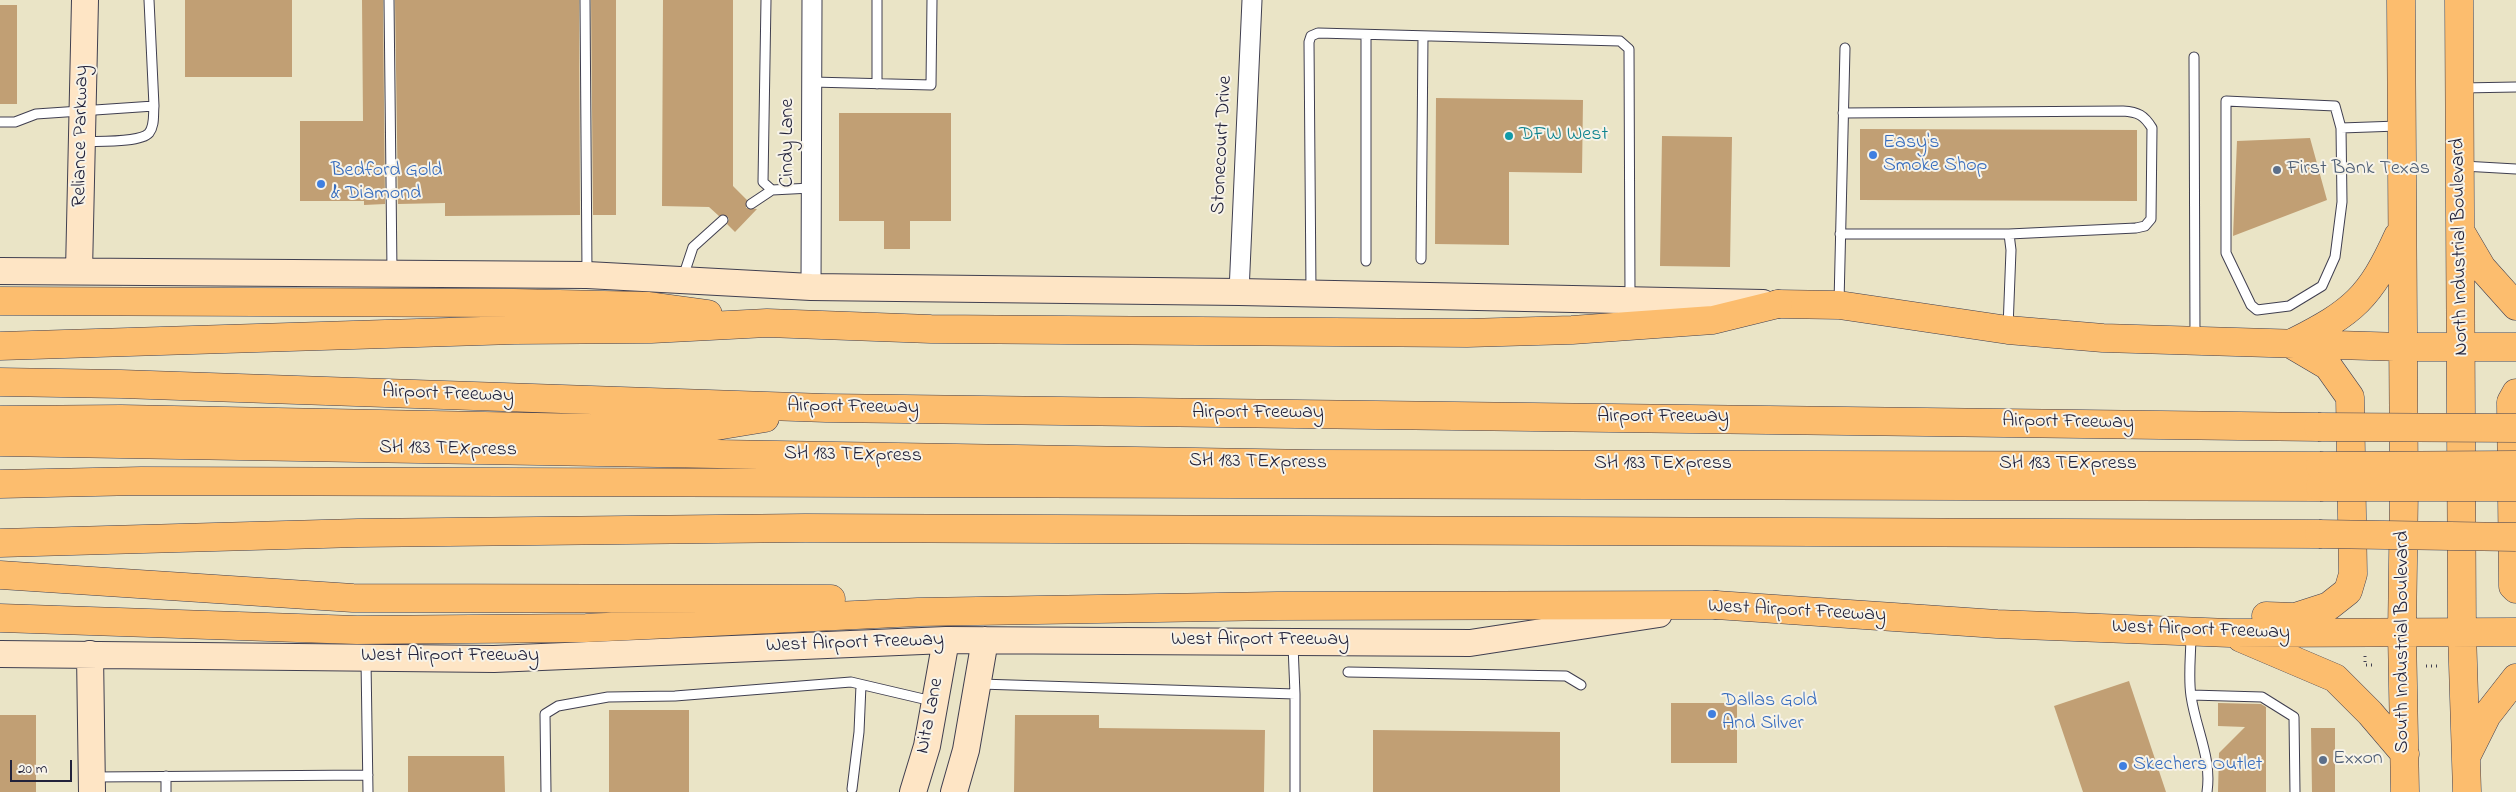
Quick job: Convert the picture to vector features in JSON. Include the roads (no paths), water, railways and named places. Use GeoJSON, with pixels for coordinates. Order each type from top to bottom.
{"type":"FeatureCollection","features":[{"type":"Feature","properties":{"kind":"main road","name":"Reliance Parkway"},"geometry":{"type":"LineString","coordinates":[[79,271],[85,0]]}},
{"type":"Feature","properties":{"kind":"main road"},"geometry":{"type":"LineString","coordinates":[[2401,0],[2403,347]]}},
{"type":"Feature","properties":{"kind":"main road","name":"North Industrial Boulevard"},"geometry":{"type":"LineString","coordinates":[[2459,0],[2462,632]]}},
{"type":"Feature","properties":{"kind":"main road"},"geometry":{"type":"LineString","coordinates":[[2290,344],[2334,321],[2360,300],[2383,270],[2402,228]]}},
{"type":"Feature","properties":{"kind":"main road"},"geometry":{"type":"LineString","coordinates":[[2461,232],[2482,268],[2516,306]]}},
{"type":"Feature","properties":{"kind":"main road"},"geometry":{"type":"LineString","coordinates":[[0,271],[586,275],[811,287],[1311,293],[1839,305],[2008,330],[2103,338],[2403,347],[2516,347]]}},
{"type":"Feature","properties":{"kind":"main road"},"geometry":{"type":"LineString","coordinates":[[0,301],[514,302],[648,306],[767,323]]}},
{"type":"Feature","properties":{"kind":"main road"},"geometry":{"type":"LineString","coordinates":[[0,346],[514,330],[651,330],[767,323],[931,329],[1468,333],[1572,330],[1714,320],[1778,304]]}},
{"type":"Feature","properties":{"kind":"main road"},"geometry":{"type":"LineString","coordinates":[[2195,631],[2242,615],[2295,617],[2329,606],[2348,591],[2353,574],[2350,397],[2328,366],[2290,344]]}},
{"type":"Feature","properties":{"kind":"main road","name":"South Industrial Boulevard"},"geometry":{"type":"LineString","coordinates":[[2403,347],[2404,491],[2402,633],[2404,792]]}},
{"type":"Feature","properties":{"kind":"main road","name":"Airport Freeway"},"geometry":{"type":"LineString","coordinates":[[0,382],[121,384],[826,408],[2516,428]]}},
{"type":"Feature","properties":{"kind":"main road"},"geometry":{"type":"LineString","coordinates":[[2516,393],[2511,402],[2513,586],[2516,589]]}},
{"type":"Feature","properties":{"kind":"main road"},"geometry":{"type":"LineString","coordinates":[[0,420],[120,419],[692,430],[826,408]]}},
{"type":"Feature","properties":{"kind":"main road","name":"SH 183 TEXpress"},"geometry":{"type":"LineString","coordinates":[[0,442],[1314,464],[2320,476],[2516,486]]}},
{"type":"Feature","properties":{"kind":"main road","name":"SH 183 TEXpress"},"geometry":{"type":"LineString","coordinates":[[0,484],[142,481],[2320,476],[2516,465]]}},
{"type":"Feature","properties":{"kind":"main road"},"geometry":{"type":"LineString","coordinates":[[0,543],[358,533],[805,528],[2319,534],[2516,537]]}},
{"type":"Feature","properties":{"kind":"main road"},"geometry":{"type":"LineString","coordinates":[[0,575],[353,598],[918,599],[1277,606]]}},
{"type":"Feature","properties":{"kind":"main road"},"geometry":{"type":"LineString","coordinates":[[0,618],[357,630],[586,628],[918,612],[1277,606],[1716,605]]}},
{"type":"Feature","properties":{"kind":"main road","name":"West Airport Freeway"},"geometry":{"type":"LineString","coordinates":[[0,654],[494,659],[946,640],[1470,642],[1716,605],[1997,624],[2230,634],[2516,632]]}},
{"type":"Feature","properties":{"kind":"main road"},"geometry":{"type":"LineString","coordinates":[[2462,632],[2467,792]]}},
{"type":"Feature","properties":{"kind":"main road"},"geometry":{"type":"LineString","coordinates":[[2230,634],[2335,678],[2370,713],[2404,754]]}},
{"type":"Feature","properties":{"kind":"main road","name":"Nita Lane"},"geometry":{"type":"LineString","coordinates":[[913,792],[927,746],[946,640]]}},
{"type":"Feature","properties":{"kind":"main road","name":"Nita Lane"},"geometry":{"type":"LineString","coordinates":[[954,792],[966,750],[985,640]]}},
{"type":"Feature","properties":{"kind":"main road"},"geometry":{"type":"LineString","coordinates":[[90,654],[92,784]]}},
{"type":"Feature","properties":{"kind":"main road"},"geometry":{"type":"LineString","coordinates":[[2466,759],[2487,715],[2516,678]]}},
{"type":"Feature","properties":{"kind":"street","name":"Cindy Lane"},"geometry":{"type":"LineString","coordinates":[[811,287],[812,0]]}},
{"type":"Feature","properties":{"kind":"street","name":"Stonecourt Drive"},"geometry":{"type":"LineString","coordinates":[[1240,292],[1243,173],[1252,0]]}},
{"type":"Feature","properties":{"kind":"lane"},"geometry":{"type":"LineString","coordinates":[[82,142],[137,139],[148,134],[153,124],[150,0]]}},
{"type":"Feature","properties":{"kind":"lane"},"geometry":{"type":"LineString","coordinates":[[389,0],[392,274]]}},
{"type":"Feature","properties":{"kind":"lane"},"geometry":{"type":"LineString","coordinates":[[586,0],[586,275]]}},
{"type":"Feature","properties":{"kind":"lane"},"geometry":{"type":"LineString","coordinates":[[766,0],[763,182],[772,190]]}},
{"type":"Feature","properties":{"kind":"lane"},"geometry":{"type":"LineString","coordinates":[[877,84],[878,0]]}},
{"type":"Feature","properties":{"kind":"lane"},"geometry":{"type":"LineString","coordinates":[[812,82],[931,85],[932,0]]}},
{"type":"Feature","properties":{"kind":"lane"},"geometry":{"type":"LineString","coordinates":[[1311,293],[1311,36],[1318,33],[1366,34],[1620,41],[1625,44],[1629,49],[1630,300]]}},
{"type":"Feature","properties":{"kind":"lane"},"geometry":{"type":"LineString","coordinates":[[1366,34],[1366,260]]}},
{"type":"Feature","properties":{"kind":"lane"},"geometry":{"type":"LineString","coordinates":[[1421,259],[1423,36]]}},
{"type":"Feature","properties":{"kind":"lane"},"geometry":{"type":"LineString","coordinates":[[1839,305],[1845,48]]}},
{"type":"Feature","properties":{"kind":"lane"},"geometry":{"type":"LineString","coordinates":[[2194,57],[2195,341]]}},
{"type":"Feature","properties":{"kind":"lane"},"geometry":{"type":"LineString","coordinates":[[2460,88],[2516,87]]}},
{"type":"Feature","properties":{"kind":"lane"},"geometry":{"type":"LineString","coordinates":[[2226,101],[2335,106],[2341,128],[2342,202],[2335,257],[2322,286],[2289,306],[2258,310],[2251,305],[2226,253],[2226,101]]}},
{"type":"Feature","properties":{"kind":"lane"},"geometry":{"type":"LineString","coordinates":[[0,122],[15,122],[36,114],[154,106]]}},
{"type":"Feature","properties":{"kind":"lane"},"geometry":{"type":"LineString","coordinates":[[1840,234],[2008,234],[2136,228],[2145,226],[2151,219],[2152,128],[2146,117],[2136,112],[1843,113]]}},
{"type":"Feature","properties":{"kind":"lane"},"geometry":{"type":"LineString","coordinates":[[2341,128],[2401,126]]}},
{"type":"Feature","properties":{"kind":"lane"},"geometry":{"type":"LineString","coordinates":[[2460,166],[2516,169]]}},
{"type":"Feature","properties":{"kind":"lane"},"geometry":{"type":"LineString","coordinates":[[751,204],[772,190],[811,188]]}},
{"type":"Feature","properties":{"kind":"lane"},"geometry":{"type":"LineString","coordinates":[[682,280],[693,246],[723,220]]}},
{"type":"Feature","properties":{"kind":"lane"},"geometry":{"type":"LineString","coordinates":[[2008,234],[2011,250],[2008,330]]}},
{"type":"Feature","properties":{"kind":"lane"},"geometry":{"type":"LineString","coordinates":[[2195,631],[2191,695],[2200,734],[2207,754],[2209,779],[2207,792]]}},
{"type":"Feature","properties":{"kind":"lane"},"geometry":{"type":"LineString","coordinates":[[1293,642],[1295,792]]}},
{"type":"Feature","properties":{"kind":"lane"},"geometry":{"type":"LineString","coordinates":[[366,658],[368,792]]}},
{"type":"Feature","properties":{"kind":"lane"},"geometry":{"type":"LineString","coordinates":[[1348,672],[1566,676],[1581,684]]}},
{"type":"Feature","properties":{"kind":"lane"},"geometry":{"type":"LineString","coordinates":[[546,792],[545,714],[558,706],[608,698],[684,696],[851,682],[935,701]]}},
{"type":"Feature","properties":{"kind":"lane"},"geometry":{"type":"LineString","coordinates":[[852,790],[859,732],[861,684]]}},
{"type":"Feature","properties":{"kind":"lane"},"geometry":{"type":"LineString","coordinates":[[978,684],[1295,694]]}},
{"type":"Feature","properties":{"kind":"lane"},"geometry":{"type":"LineString","coordinates":[[2191,695],[2262,697],[2294,717],[2296,792]]}},
{"type":"Feature","properties":{"kind":"lane"},"geometry":{"type":"LineString","coordinates":[[92,784],[166,776],[368,776]]}},
{"type":"Feature","properties":{"kind":"lane"},"geometry":{"type":"LineString","coordinates":[[166,776],[166,792]]}},
{"type":"Feature","properties":{"kind":"place","name":"DFW West"},"geometry":{"type":"Point","coordinates":[1509,136]}},
{"type":"Feature","properties":{"kind":"place","name":"Easy's Smoke Shop"},"geometry":{"type":"Point","coordinates":[1873,155]}},
{"type":"Feature","properties":{"kind":"place","name":"First Bank Texas"},"geometry":{"type":"Point","coordinates":[2277,170]}},
{"type":"Feature","properties":{"kind":"place","name":"Bedford Gold & Diamond"},"geometry":{"type":"Point","coordinates":[321,184]}},
{"type":"Feature","properties":{"kind":"place","name":"Dallas Gold And Silver"},"geometry":{"type":"Point","coordinates":[1712,714]}},
{"type":"Feature","properties":{"kind":"place","name":"Exxon"},"geometry":{"type":"Point","coordinates":[2323,760]}},
{"type":"Feature","properties":{"kind":"place","name":"Skechers Outlet"},"geometry":{"type":"Point","coordinates":[2123,766]}}]}
